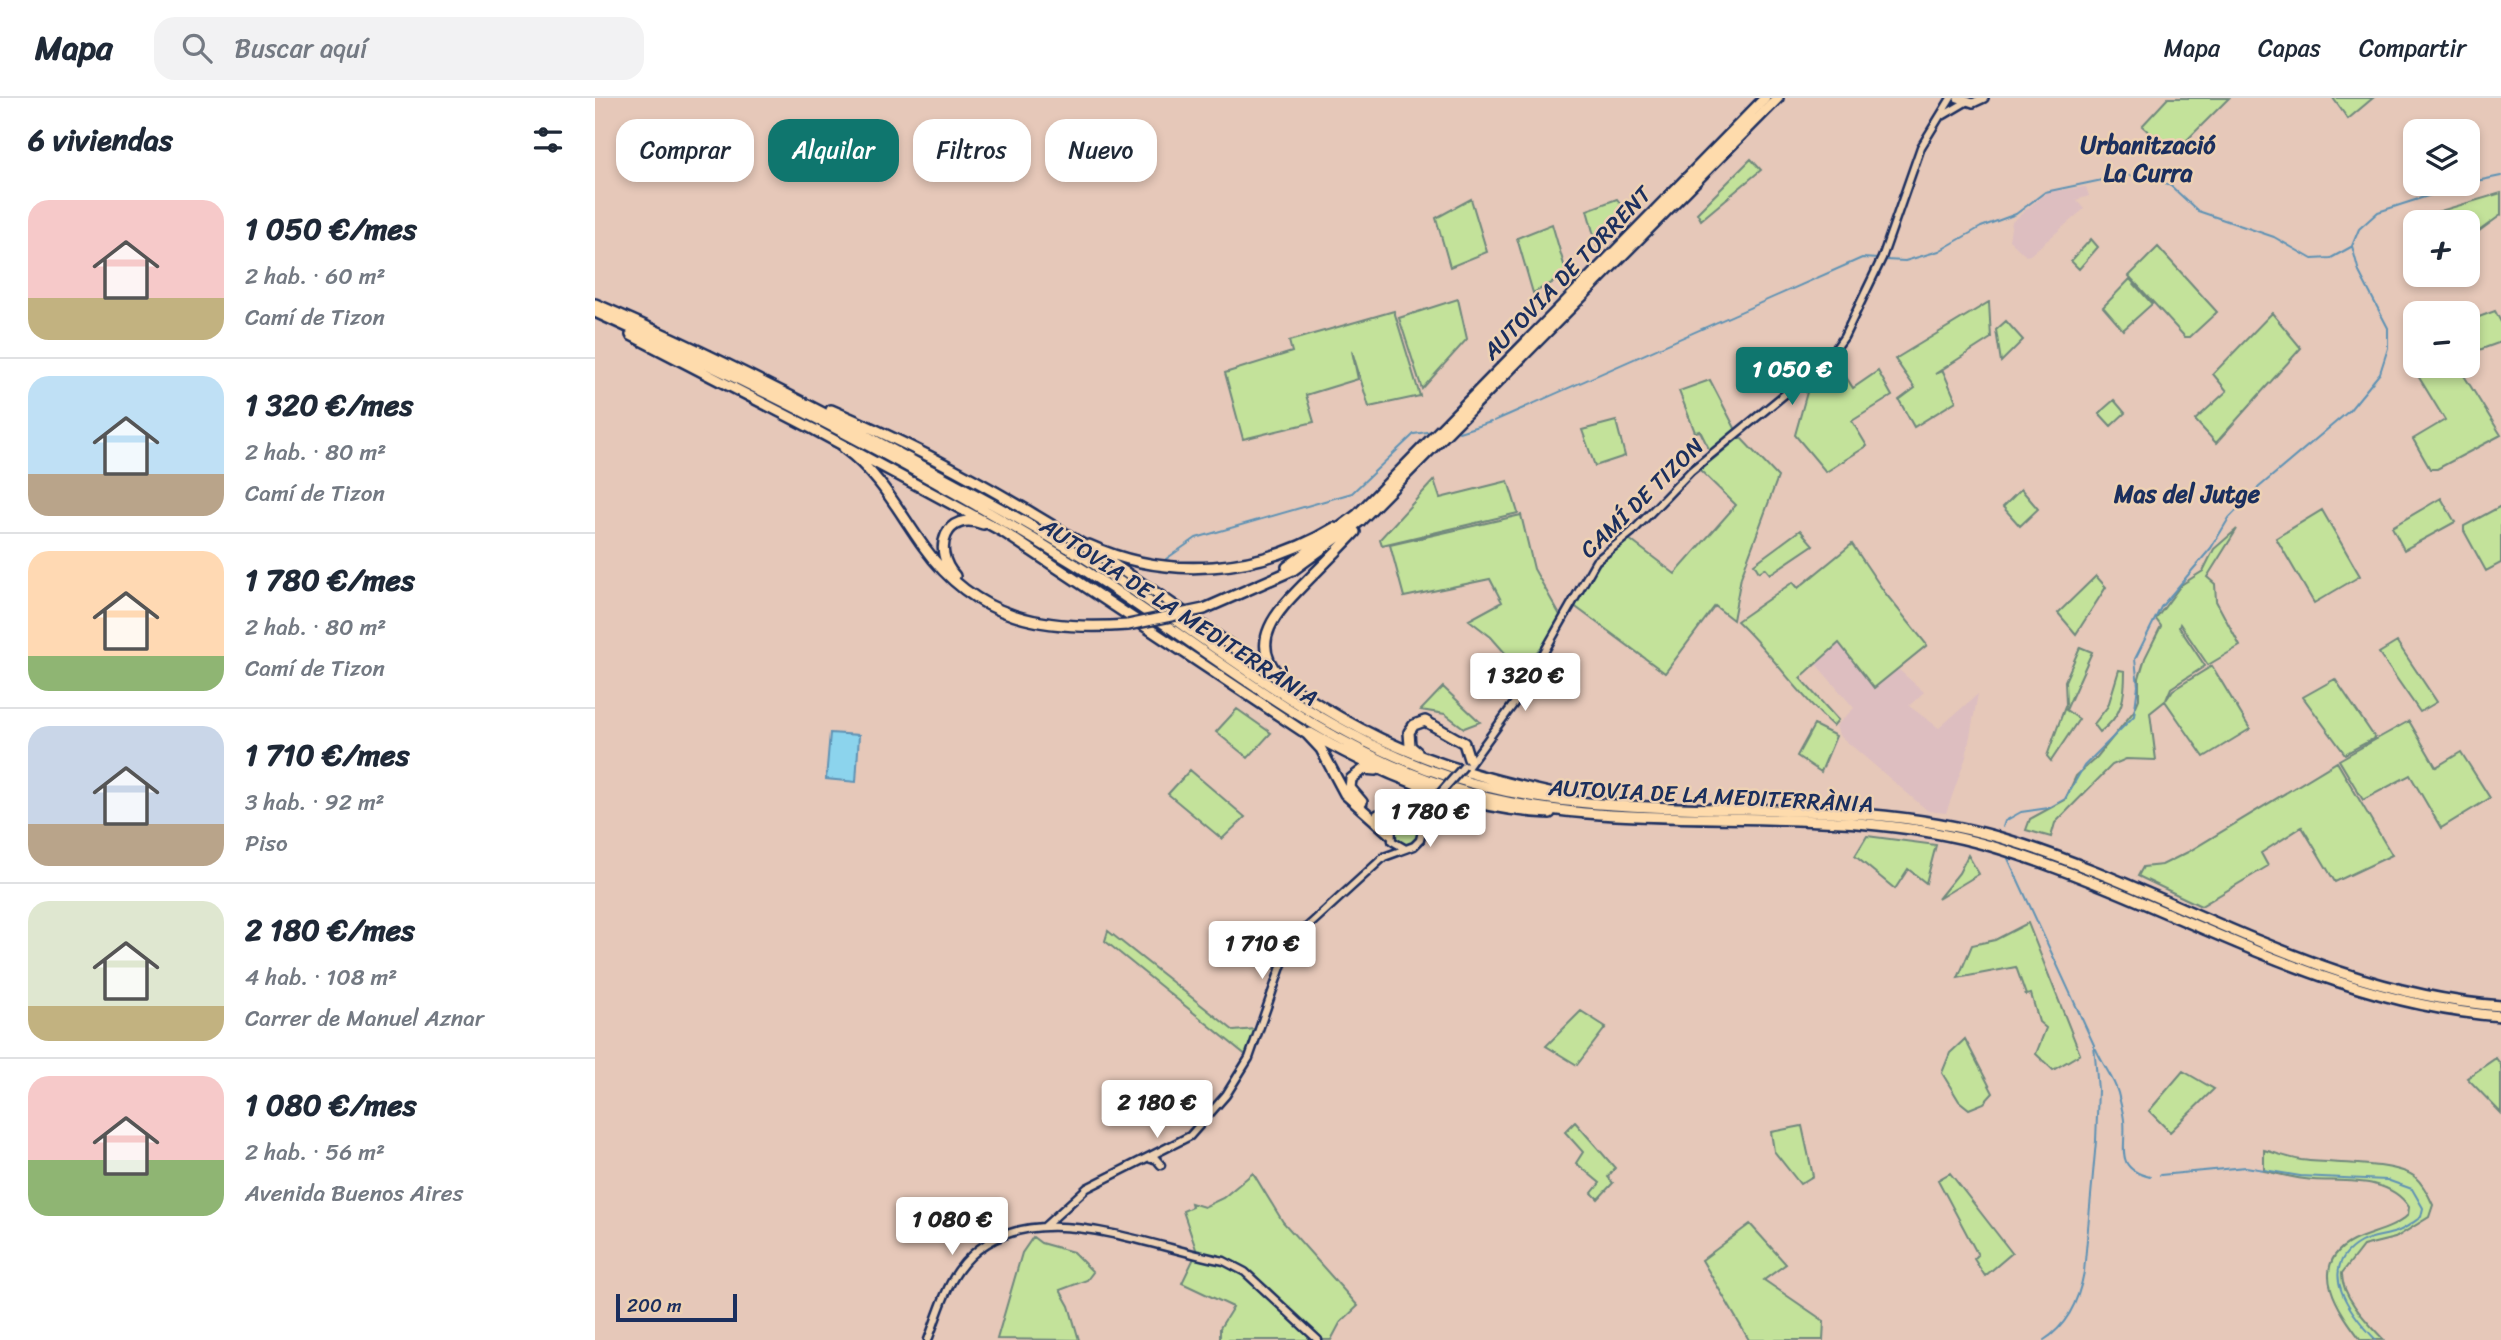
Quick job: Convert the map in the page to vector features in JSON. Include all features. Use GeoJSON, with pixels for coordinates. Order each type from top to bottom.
{"type":"FeatureCollection","features":[{"type":"Feature","properties":{"kind":"highway","name":"AUTOVIA DE TORRENT"},"geometry":{"type":"LineString","coordinates":[[1396,475],[1765,98]]}},
{"type":"Feature","properties":{"kind":"highway","name":"AUTOVIA DE TORRENT"},"geometry":{"type":"LineString","coordinates":[[1433,450],[1778,98]]}},
{"type":"Feature","properties":{"kind":"highway","name":"AUTOVIA DE LA MEDITERRÀNIA"},"geometry":{"type":"LineString","coordinates":[[595,304],[710,354],[804,400],[1077,554],[1276,688],[1368,742],[1458,780],[1541,799],[1655,807],[1832,811],[1899,817],[2039,856],[2313,964],[2425,996],[2501,1006]]}},
{"type":"Feature","properties":{"kind":"highway"},"geometry":{"type":"LineString","coordinates":[[595,315],[942,497],[1006,535],[1307,734],[1321,749],[1345,794],[1391,837]]}},
{"type":"Feature","properties":{"kind":"highway","name":"AUTOVIA DE LA MEDITERRÀNIA"},"geometry":{"type":"LineString","coordinates":[[595,315],[705,362],[816,418],[1021,531],[1136,604],[1272,699],[1377,758],[1452,788],[1527,804],[1605,814],[1832,821],[1957,832]]}},
{"type":"Feature","properties":{"kind":"highway"},"geometry":{"type":"LineString","coordinates":[[804,400],[881,431],[1072,538],[1354,725],[1427,759],[1482,779],[1582,802]]}},
{"type":"Feature","properties":{"kind":"highway"},"geometry":{"type":"LineString","coordinates":[[815,430],[859,459],[883,483],[942,570],[962,588],[989,606],[1045,625],[1067,628],[1125,623],[1201,607],[1257,588],[1328,547],[1360,521],[1433,450]]}},
{"type":"Feature","properties":{"kind":"highway"},"geometry":{"type":"LineString","coordinates":[[1294,687],[1274,670],[1267,656],[1266,634],[1273,618],[1433,450]]}},
{"type":"Feature","properties":{"kind":"highway"},"geometry":{"type":"LineString","coordinates":[[1201,607],[1249,587],[1303,556],[1358,514],[1396,475]]}},
{"type":"Feature","properties":{"kind":"highway"},"geometry":{"type":"LineString","coordinates":[[1072,538],[1121,557],[1151,564],[1207,568],[1241,564],[1286,552],[1322,535],[1353,514],[1396,475]]}},
{"type":"Feature","properties":{"kind":"highway"},"geometry":{"type":"LineString","coordinates":[[1006,535],[975,521],[962,522],[951,529],[944,539],[944,560],[964,584],[1015,612],[1067,622],[1125,623]]}},
{"type":"Feature","properties":{"kind":"highway"},"geometry":{"type":"LineString","coordinates":[[1272,711],[1388,774]]}},
{"type":"Feature","properties":{"kind":"highway"},"geometry":{"type":"LineString","coordinates":[[1427,759],[1414,750],[1409,741],[1411,728],[1419,722],[1431,722],[1464,743],[1467,765]]}},
{"type":"Feature","properties":{"kind":"highway"},"geometry":{"type":"LineString","coordinates":[[1395,820],[1385,821],[1355,796],[1350,788],[1356,773],[1364,769],[1388,774],[1501,808],[1596,817],[1605,814]]}},
{"type":"Feature","properties":{"kind":"highway","name":"AUTOVIA DE LA MEDITERRÀNIA"},"geometry":{"type":"LineString","coordinates":[[2039,856],[2313,974],[2425,1006],[2501,1016]]}},
{"type":"Feature","properties":{"kind":"main road"},"geometry":{"type":"LineString","coordinates":[[1962,100],[1984,98]]}},
{"type":"Feature","properties":{"kind":"street","name":"CAMÍ DE TIZON"},"geometry":{"type":"LineString","coordinates":[[1943,117],[1951,98]]}},
{"type":"Feature","properties":{"kind":"street","name":"CAMÍ DE TIZON"},"geometry":{"type":"LineString","coordinates":[[1420,825],[1436,800],[1467,765],[1518,698],[1596,561],[1632,532],[1691,471],[1829,358],[1844,337],[1882,258],[1921,147],[1943,117],[1962,100]]}},
{"type":"Feature","properties":{"kind":"street","name":"CAMÍ DE TIZON"},"geometry":{"type":"LineString","coordinates":[[1412,817],[1436,800]]}},
{"type":"Feature","properties":{"kind":"street"},"geometry":{"type":"LineString","coordinates":[[1045,1226],[1087,1188],[1183,1142],[1226,1095],[1249,1058],[1282,964],[1304,930],[1384,857],[1414,846],[1420,840],[1420,825],[1412,817],[1403,816],[1395,820],[1384,857]]}},
{"type":"Feature","properties":{"kind":"street"},"geometry":{"type":"LineString","coordinates":[[1391,837],[1404,848]]}},
{"type":"Feature","properties":{"kind":"street"},"geometry":{"type":"LineString","coordinates":[[1143,1162],[1155,1158],[1161,1165]]}},
{"type":"Feature","properties":{"kind":"street"},"geometry":{"type":"LineString","coordinates":[[927,1340],[948,1289],[963,1264],[987,1243],[1027,1227],[1045,1226],[1082,1230],[1224,1261],[1245,1272],[1318,1340]]}},
{"type":"Feature","properties":{"kind":"shaded area"},"geometry":{"type":"Polygon","coordinates":[[[2086,187],[2089,196],[2076,200],[2084,209],[2030,255],[2026,256],[2009,240],[2012,222],[2047,192],[2086,187]]]}},
{"type":"Feature","properties":{"kind":"shaded area"},"geometry":{"type":"Polygon","coordinates":[[[1839,643],[1873,688],[1898,669],[1924,692],[1909,706],[1939,728],[1978,694],[1966,757],[1946,813],[1928,811],[1839,735],[1836,726],[1854,708],[1816,664],[1839,643]]]}},
{"type":"Feature","properties":{"kind":"green space"},"geometry":{"type":"Polygon","coordinates":[[[2168,98],[2229,98],[2180,147],[2162,144],[2142,126],[2168,98]]]}},
{"type":"Feature","properties":{"kind":"green space"},"geometry":{"type":"Polygon","coordinates":[[[2333,98],[2373,98],[2348,119],[2333,98]]]}},
{"type":"Feature","properties":{"kind":"green space"},"geometry":{"type":"Polygon","coordinates":[[[1751,159],[1761,170],[1701,220],[1697,213],[1751,159]]]}},
{"type":"Feature","properties":{"kind":"green space"},"geometry":{"type":"Polygon","coordinates":[[[2501,193],[2501,215],[2480,230],[2480,210],[2444,210],[2501,193]]]}},
{"type":"Feature","properties":{"kind":"green space"},"geometry":{"type":"Polygon","coordinates":[[[1471,199],[1487,252],[1450,267],[1436,218],[1471,199]]]}},
{"type":"Feature","properties":{"kind":"green space"},"geometry":{"type":"Polygon","coordinates":[[[1617,199],[1628,213],[1597,246],[1587,210],[1617,199]]]}},
{"type":"Feature","properties":{"kind":"green space"},"geometry":{"type":"Polygon","coordinates":[[[1552,224],[1567,275],[1533,293],[1517,238],[1552,224]]]}},
{"type":"Feature","properties":{"kind":"green space"},"geometry":{"type":"Polygon","coordinates":[[[2091,239],[2098,247],[2079,269],[2071,261],[2091,239]]]}},
{"type":"Feature","properties":{"kind":"green space"},"geometry":{"type":"Polygon","coordinates":[[[2158,247],[2217,312],[2190,337],[2185,337],[2129,276],[2158,247]]]}},
{"type":"Feature","properties":{"kind":"green space"},"geometry":{"type":"Polygon","coordinates":[[[2130,279],[2152,304],[2123,330],[2103,307],[2130,279]]]}},
{"type":"Feature","properties":{"kind":"green space"},"geometry":{"type":"Polygon","coordinates":[[[1458,299],[1467,339],[1422,389],[1399,318],[1458,299]]]}},
{"type":"Feature","properties":{"kind":"green space"},"geometry":{"type":"Polygon","coordinates":[[[1989,302],[1991,338],[1935,374],[1943,371],[1956,401],[1914,427],[1899,400],[1915,388],[1895,359],[1989,302]]]}},
{"type":"Feature","properties":{"kind":"green space"},"geometry":{"type":"Polygon","coordinates":[[[1394,311],[1420,396],[1369,407],[1352,351],[1358,379],[1306,395],[1314,422],[1243,439],[1225,373],[1292,352],[1289,341],[1394,311]]]}},
{"type":"Feature","properties":{"kind":"green space"},"geometry":{"type":"Polygon","coordinates":[[[2495,311],[2501,322],[2501,342],[2480,350],[2480,317],[2495,311]]]}},
{"type":"Feature","properties":{"kind":"green space"},"geometry":{"type":"Polygon","coordinates":[[[2272,313],[2301,348],[2216,443],[2195,420],[2227,391],[2213,374],[2272,313]]]}},
{"type":"Feature","properties":{"kind":"green space"},"geometry":{"type":"Polygon","coordinates":[[[2006,321],[2023,340],[2001,362],[1996,330],[2006,321]]]}},
{"type":"Feature","properties":{"kind":"green space"},"geometry":{"type":"Polygon","coordinates":[[[1834,358],[1853,388],[1878,371],[1892,396],[1852,421],[1867,446],[1826,472],[1795,435],[1811,378],[1834,358]]]}},
{"type":"Feature","properties":{"kind":"green space"},"geometry":{"type":"Polygon","coordinates":[[[2419,378],[2465,378],[2501,435],[2437,469],[2430,469],[2413,439],[2445,420],[2419,378]]]}},
{"type":"Feature","properties":{"kind":"green space"},"geometry":{"type":"Polygon","coordinates":[[[1710,380],[1737,432],[1711,453],[1700,431],[1695,432],[1679,391],[1710,380]]]}},
{"type":"Feature","properties":{"kind":"green space"},"geometry":{"type":"Polygon","coordinates":[[[2114,400],[2125,413],[2111,426],[2099,413],[2114,400]]]}},
{"type":"Feature","properties":{"kind":"green space"},"geometry":{"type":"Polygon","coordinates":[[[1616,421],[1625,456],[1595,466],[1582,430],[1616,421]]]}},
{"type":"Feature","properties":{"kind":"green space"},"geometry":{"type":"Polygon","coordinates":[[[1740,437],[1778,477],[1741,577],[1733,620],[1715,606],[1665,673],[1573,605],[1598,565],[1629,539],[1675,574],[1736,505],[1700,470],[1740,437]]]}},
{"type":"Feature","properties":{"kind":"green space"},"geometry":{"type":"Polygon","coordinates":[[[1434,480],[1440,498],[1508,481],[1518,513],[1382,545],[1380,539],[1434,480]]]}},
{"type":"Feature","properties":{"kind":"green space"},"geometry":{"type":"Polygon","coordinates":[[[2021,489],[2038,509],[2020,526],[2003,507],[2021,489]]]}},
{"type":"Feature","properties":{"kind":"green space"},"geometry":{"type":"Polygon","coordinates":[[[2441,498],[2455,522],[2404,550],[2392,527],[2441,498]]]}},
{"type":"Feature","properties":{"kind":"green space"},"geometry":{"type":"Polygon","coordinates":[[[2501,506],[2501,563],[2486,571],[2464,531],[2464,526],[2501,506]]]}},
{"type":"Feature","properties":{"kind":"green space"},"geometry":{"type":"Polygon","coordinates":[[[2322,510],[2360,576],[2314,603],[2276,538],[2322,510]]]}},
{"type":"Feature","properties":{"kind":"green space"},"geometry":{"type":"Polygon","coordinates":[[[1521,515],[1534,569],[1561,617],[1548,640],[1520,670],[1491,637],[1469,620],[1502,602],[1490,579],[1404,597],[1390,545],[1521,515]]]}},
{"type":"Feature","properties":{"kind":"green space"},"geometry":{"type":"Polygon","coordinates":[[[2237,529],[2207,577],[2215,584],[2216,601],[2240,646],[2208,665],[2180,624],[2179,627],[2205,666],[2171,688],[2166,700],[2173,690],[2212,666],[2250,729],[2204,757],[2165,701],[2150,713],[2156,760],[2126,759],[2112,765],[2055,823],[2051,837],[2026,830],[2030,819],[2065,800],[2076,776],[2097,757],[2134,711],[2139,699],[2139,678],[2145,658],[2161,626],[2156,619],[2181,585],[2203,571],[2214,549],[2237,529]]]}},
{"type":"Feature","properties":{"kind":"green space"},"geometry":{"type":"Polygon","coordinates":[[[1800,530],[1813,545],[1770,574],[1765,568],[1759,572],[1754,564],[1800,530]]]}},
{"type":"Feature","properties":{"kind":"green space"},"geometry":{"type":"Polygon","coordinates":[[[1852,544],[1885,593],[1927,645],[1874,688],[1839,643],[1800,678],[1838,720],[1833,726],[1737,621],[1793,582],[1798,588],[1852,544]]]}},
{"type":"Feature","properties":{"kind":"green space"},"geometry":{"type":"Polygon","coordinates":[[[2096,576],[2106,587],[2076,634],[2058,613],[2096,576]]]}},
{"type":"Feature","properties":{"kind":"green space"},"geometry":{"type":"Polygon","coordinates":[[[2397,642],[2437,702],[2420,712],[2379,653],[2397,642]]]}},
{"type":"Feature","properties":{"kind":"green space"},"geometry":{"type":"Polygon","coordinates":[[[2080,647],[2092,652],[2066,710],[2079,719],[2051,761],[2047,756],[2066,704],[2065,681],[2080,647]]]}},
{"type":"Feature","properties":{"kind":"green space"},"geometry":{"type":"Polygon","coordinates":[[[2119,670],[2125,671],[2121,705],[2114,719],[2100,732],[2094,724],[2108,706],[2119,670]]]}},
{"type":"Feature","properties":{"kind":"green space"},"geometry":{"type":"Polygon","coordinates":[[[2335,679],[2375,738],[2345,754],[2303,697],[2335,679]]]}},
{"type":"Feature","properties":{"kind":"green space"},"geometry":{"type":"Polygon","coordinates":[[[1443,687],[1480,722],[1464,728],[1445,714],[1421,710],[1443,687]]]}},
{"type":"Feature","properties":{"kind":"green space"},"geometry":{"type":"Polygon","coordinates":[[[1237,709],[1271,733],[1248,758],[1216,732],[1237,709]]]}},
{"type":"Feature","properties":{"kind":"green space"},"geometry":{"type":"Polygon","coordinates":[[[2409,721],[2436,767],[2461,752],[2490,798],[2441,828],[2410,775],[2363,800],[2339,760],[2409,721]]]}},
{"type":"Feature","properties":{"kind":"green space"},"geometry":{"type":"Polygon","coordinates":[[[1814,725],[1836,736],[1821,772],[1797,756],[1814,725]]]}},
{"type":"Feature","properties":{"kind":"green space"},"geometry":{"type":"Polygon","coordinates":[[[2337,762],[2392,855],[2335,882],[2302,827],[2261,853],[2268,866],[2201,906],[2138,876],[2143,867],[2162,865],[2188,852],[2337,762]]]}},
{"type":"Feature","properties":{"kind":"green space"},"geometry":{"type":"Polygon","coordinates":[[[1190,770],[1245,817],[1222,839],[1168,794],[1190,770]]]}},
{"type":"Feature","properties":{"kind":"green space"},"geometry":{"type":"Polygon","coordinates":[[[1406,820],[1415,824],[1419,833],[1415,842],[1406,846],[1397,842],[1393,833],[1397,824],[1406,820]]]}},
{"type":"Feature","properties":{"kind":"green space"},"geometry":{"type":"Polygon","coordinates":[[[1867,836],[1936,845],[1926,883],[1908,869],[1895,889],[1855,856],[1867,836]]]}},
{"type":"Feature","properties":{"kind":"green space"},"geometry":{"type":"Polygon","coordinates":[[[1968,855],[1979,874],[1938,899],[1959,873],[1968,855]]]}},
{"type":"Feature","properties":{"kind":"green space"},"geometry":{"type":"Polygon","coordinates":[[[2028,923],[2080,1054],[2053,1070],[2036,1054],[2046,1028],[2039,1022],[2031,994],[2026,995],[2016,967],[1958,978],[1972,945],[1995,940],[2028,923]]]}},
{"type":"Feature","properties":{"kind":"green space"},"geometry":{"type":"Polygon","coordinates":[[[1108,931],[1234,1031],[1256,1029],[1247,1056],[1105,941],[1108,931]]]}},
{"type":"Feature","properties":{"kind":"green space"},"geometry":{"type":"Polygon","coordinates":[[[1581,1011],[1606,1027],[1577,1065],[1546,1046],[1581,1011]]]}},
{"type":"Feature","properties":{"kind":"green space"},"geometry":{"type":"Polygon","coordinates":[[[1965,1039],[1993,1093],[1984,1103],[1969,1109],[1959,1101],[1942,1073],[1950,1053],[1965,1039]]]}},
{"type":"Feature","properties":{"kind":"green space"},"geometry":{"type":"Polygon","coordinates":[[[2496,1058],[2501,1065],[2501,1113],[2467,1078],[2496,1058]]]}},
{"type":"Feature","properties":{"kind":"green space"},"geometry":{"type":"Polygon","coordinates":[[[2183,1071],[2214,1089],[2170,1132],[2149,1111],[2183,1071]]]}},
{"type":"Feature","properties":{"kind":"green space"},"geometry":{"type":"Polygon","coordinates":[[[1575,1122],[1615,1168],[1608,1177],[1613,1183],[1598,1199],[1592,1193],[1600,1183],[1576,1163],[1583,1152],[1565,1132],[1575,1122]]]}},
{"type":"Feature","properties":{"kind":"green space"},"geometry":{"type":"Polygon","coordinates":[[[1802,1126],[1813,1176],[1800,1184],[1774,1151],[1771,1132],[1802,1126]]]}},
{"type":"Feature","properties":{"kind":"green space"},"geometry":{"type":"Polygon","coordinates":[[[2264,1150],[2301,1160],[2392,1168],[2415,1177],[2421,1183],[2433,1205],[2429,1217],[2395,1238],[2363,1246],[2342,1273],[2351,1301],[2384,1340],[2361,1340],[2344,1316],[2331,1289],[2331,1263],[2339,1251],[2353,1241],[2402,1220],[2408,1215],[2409,1207],[2400,1197],[2378,1185],[2307,1179],[2264,1171],[2264,1150]]]}},
{"type":"Feature","properties":{"kind":"green space"},"geometry":{"type":"Polygon","coordinates":[[[1253,1173],[1283,1222],[1358,1306],[1340,1323],[1331,1340],[1321,1340],[1242,1267],[1197,1252],[1183,1211],[1192,1207],[1191,1203],[1204,1207],[1223,1198],[1253,1173]]]}},
{"type":"Feature","properties":{"kind":"green space"},"geometry":{"type":"Polygon","coordinates":[[[1950,1173],[2012,1253],[1985,1276],[1974,1259],[1978,1255],[1938,1180],[1950,1173]]]}},
{"type":"Feature","properties":{"kind":"green space"},"geometry":{"type":"Polygon","coordinates":[[[1750,1224],[1786,1264],[1764,1280],[1824,1321],[1823,1340],[1749,1340],[1702,1260],[1750,1224]]]}},
{"type":"Feature","properties":{"kind":"green space"},"geometry":{"type":"Polygon","coordinates":[[[1033,1237],[1041,1243],[1073,1252],[1093,1272],[1087,1280],[1060,1290],[1069,1306],[1079,1340],[997,1339],[1022,1253],[1033,1237]]]}},
{"type":"Feature","properties":{"kind":"green space"},"geometry":{"type":"Polygon","coordinates":[[[1194,1258],[1220,1262],[1239,1271],[1314,1340],[1220,1340],[1220,1328],[1233,1307],[1182,1283],[1194,1258]]]}},
{"type":"Feature","properties":{"kind":"water"},"geometry":{"type":"Polygon","coordinates":[[[830,733],[859,735],[856,782],[826,779],[830,733]]]}},
{"type":"Feature","properties":{"kind":"waterway"},"geometry":{"type":"LineString","coordinates":[[1885,260],[1905,261],[1939,251],[1981,227],[2016,214],[2045,192],[2126,175],[2158,179],[2172,187],[2198,211],[2274,237],[2312,259],[2331,258],[2351,247]]}},
{"type":"Feature","properties":{"kind":"waterway"},"geometry":{"type":"LineString","coordinates":[[2480,180],[2501,176]]}},
{"type":"Feature","properties":{"kind":"waterway"},"geometry":{"type":"LineString","coordinates":[[2003,827],[2005,821],[2021,812],[2049,808],[2065,799],[2084,766],[2134,716],[2138,686],[2135,659],[2161,607],[2211,548],[2229,518],[2258,488],[2349,411],[2380,373],[2388,348],[2388,328],[2359,272],[2352,246],[2359,229],[2378,212],[2428,196]]}},
{"type":"Feature","properties":{"kind":"waterway"},"geometry":{"type":"LineString","coordinates":[[1494,421],[1862,258],[1878,259]]}},
{"type":"Feature","properties":{"kind":"waterway"},"geometry":{"type":"LineString","coordinates":[[1459,432],[1491,422]]}},
{"type":"Feature","properties":{"kind":"waterway"},"geometry":{"type":"LineString","coordinates":[[1166,559],[1196,538],[1352,493],[1414,434],[1433,431]]}},
{"type":"Feature","properties":{"kind":"waterway"},"geometry":{"type":"LineString","coordinates":[[2006,854],[2094,1045],[2098,1090],[2096,1141],[2082,1282],[2066,1319],[2044,1340]]}},
{"type":"Feature","properties":{"kind":"waterway"},"geometry":{"type":"LineString","coordinates":[[2096,1049],[2118,1093],[2124,1120],[2126,1162],[2138,1173],[2150,1177]]}},
{"type":"Feature","properties":{"kind":"waterway"},"geometry":{"type":"LineString","coordinates":[[2160,1175],[2246,1167],[2300,1176],[2387,1180],[2412,1189],[2423,1208],[2421,1217],[2400,1230],[2361,1242],[2347,1253],[2340,1265],[2341,1291],[2356,1317],[2376,1340]]}},
{"type":"Feature","properties":{"kind":"district","name":"Urbanització La Curra"},"geometry":{"type":"Point","coordinates":[2148,159]}},
{"type":"Feature","properties":{"kind":"district","name":"Mas del Jutge"},"geometry":{"type":"Point","coordinates":[2187,494]}}]}
